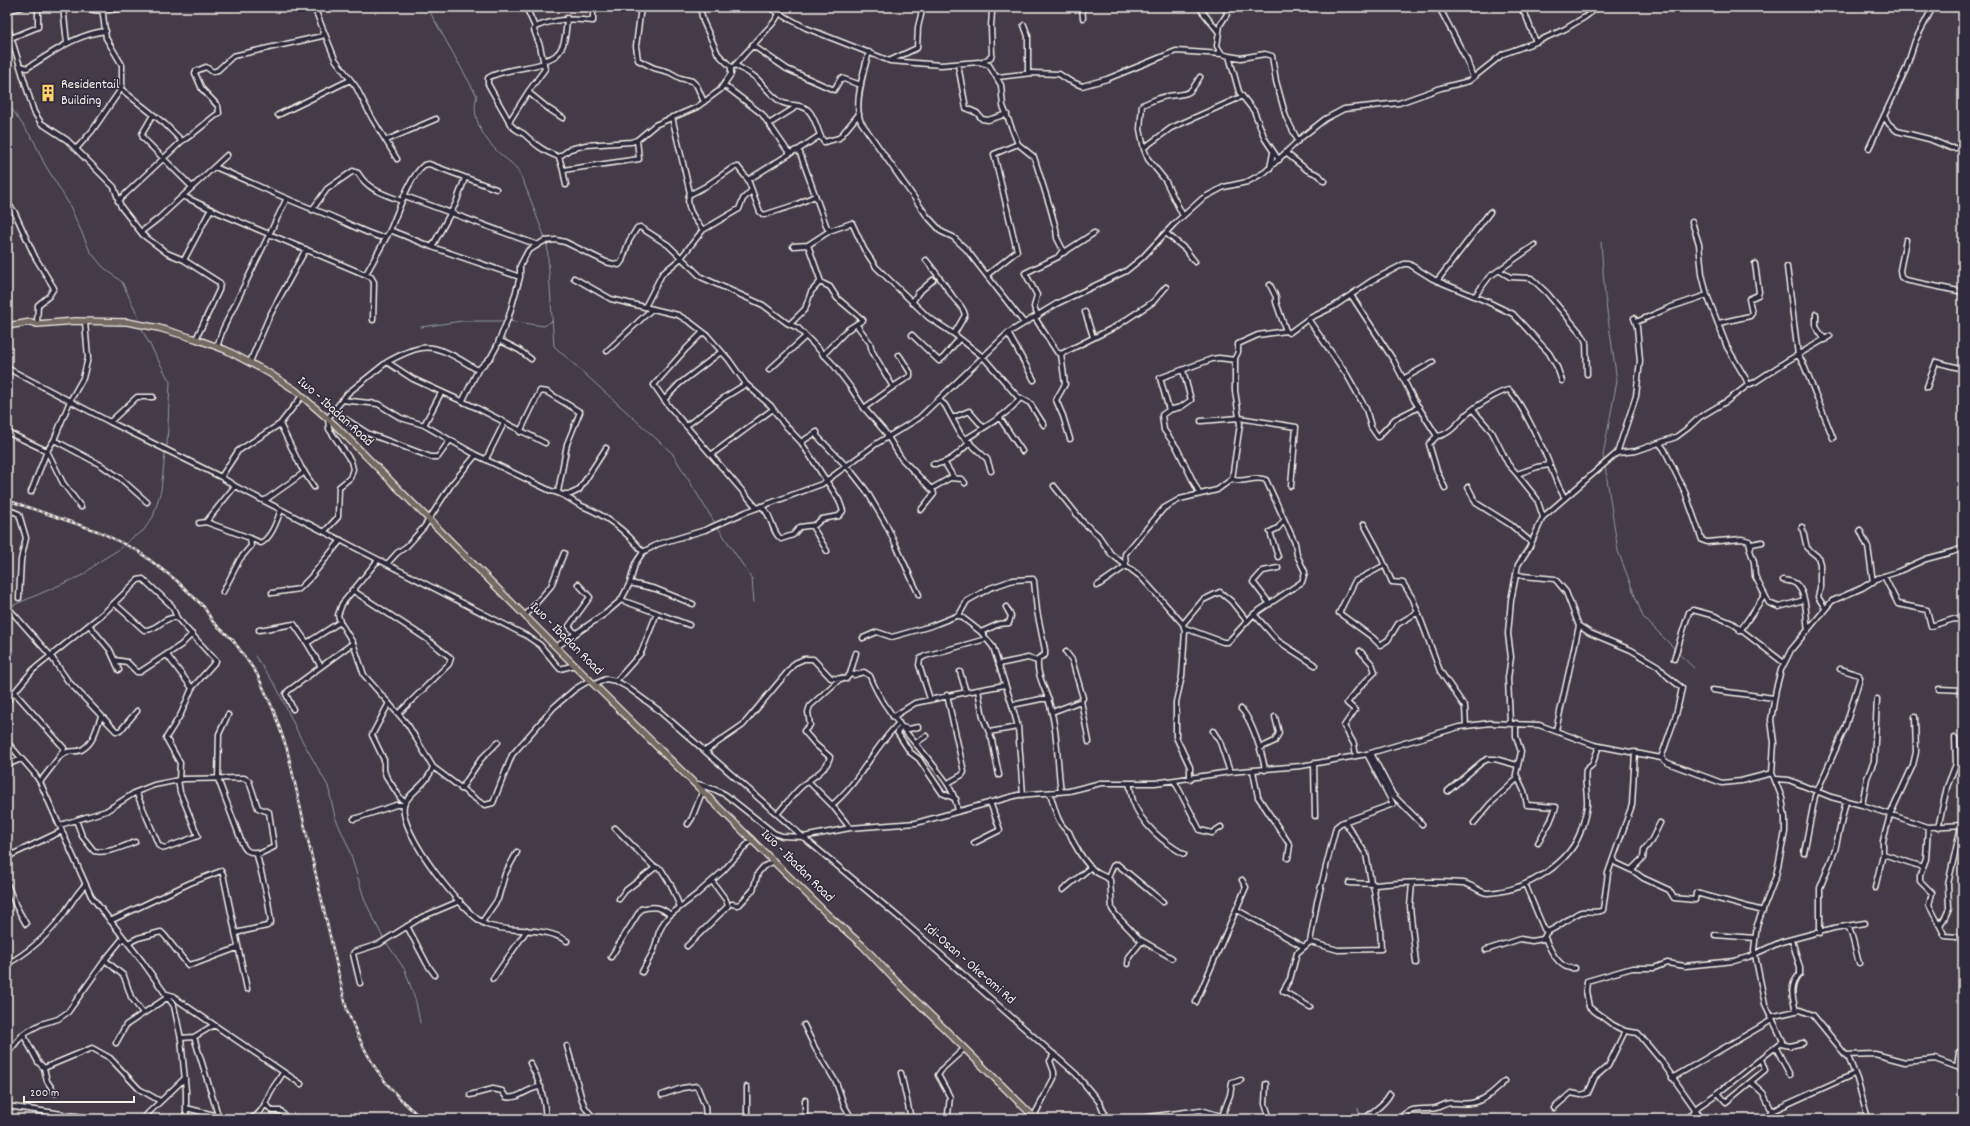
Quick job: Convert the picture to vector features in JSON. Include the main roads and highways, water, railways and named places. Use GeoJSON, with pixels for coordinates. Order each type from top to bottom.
{"type":"FeatureCollection","features":[{"type":"Feature","properties":{"kind":"main road","name":"Iwo - Ibadan Road"},"geometry":{"type":"LineString","coordinates":[[7,326],[31,322],[37,324],[127,322],[159,328],[196,339],[250,362],[302,396],[328,418],[556,647],[698,784],[774,862],[863,946],[964,1049],[1035,1118]]}},
{"type":"Feature","properties":{"kind":"waterway"},"geometry":{"type":"LineString","coordinates":[[431,7],[431,14],[477,96],[475,112],[480,127],[493,147],[517,169],[546,240]]}},
{"type":"Feature","properties":{"kind":"waterway"},"geometry":{"type":"LineString","coordinates":[[7,99],[9,105],[34,141],[44,163],[69,204],[90,251],[102,266],[122,282],[139,318]]}},
{"type":"Feature","properties":{"kind":"waterway"},"geometry":{"type":"LineString","coordinates":[[1601,242],[1605,297],[1617,381],[1603,455],[1604,462]]}},
{"type":"Feature","properties":{"kind":"waterway"},"geometry":{"type":"LineString","coordinates":[[547,243],[554,346],[672,453],[715,523]]}},
{"type":"Feature","properties":{"kind":"waterway"},"geometry":{"type":"LineString","coordinates":[[421,327],[462,321],[506,321]]}},
{"type":"Feature","properties":{"kind":"waterway"},"geometry":{"type":"LineString","coordinates":[[509,321],[544,326],[552,321]]}},
{"type":"Feature","properties":{"kind":"waterway"},"geometry":{"type":"LineString","coordinates":[[142,330],[170,382],[167,446]]}},
{"type":"Feature","properties":{"kind":"waterway"},"geometry":{"type":"LineString","coordinates":[[7,608],[83,575],[97,563],[118,550],[143,531],[153,517],[161,490],[165,454]]}},
{"type":"Feature","properties":{"kind":"waterway"},"geometry":{"type":"LineString","coordinates":[[1605,466],[1618,551],[1643,617],[1675,649]]}},
{"type":"Feature","properties":{"kind":"waterway"},"geometry":{"type":"LineString","coordinates":[[717,526],[752,579],[754,603]]}},
{"type":"Feature","properties":{"kind":"waterway"},"geometry":{"type":"LineString","coordinates":[[1677,652],[1694,668]]}},
{"type":"Feature","properties":{"kind":"waterway"},"geometry":{"type":"LineString","coordinates":[[255,656],[276,686],[299,735],[328,786],[335,817],[348,846],[365,901],[384,940]]}},
{"type":"Feature","properties":{"kind":"waterway"},"geometry":{"type":"LineString","coordinates":[[386,942],[405,970],[416,1002],[420,1023]]}},
{"type":"Feature","properties":{"kind":"waterway"},"geometry":{"type":"LineString","coordinates":[[1358,1108],[1361,1119]]}},
{"type":"Feature","properties":{"kind":"railway"},"geometry":{"type":"LineString","coordinates":[[7,500],[100,532],[138,551],[176,580],[204,607],[213,622],[233,640],[257,674],[273,709],[287,749],[347,1010],[369,1057],[386,1083],[397,1096],[423,1119]]}},
{"type":"Feature","properties":{"kind":"place","name":"Residentail Building"},"geometry":{"type":"Point","coordinates":[48,93]}}]}
